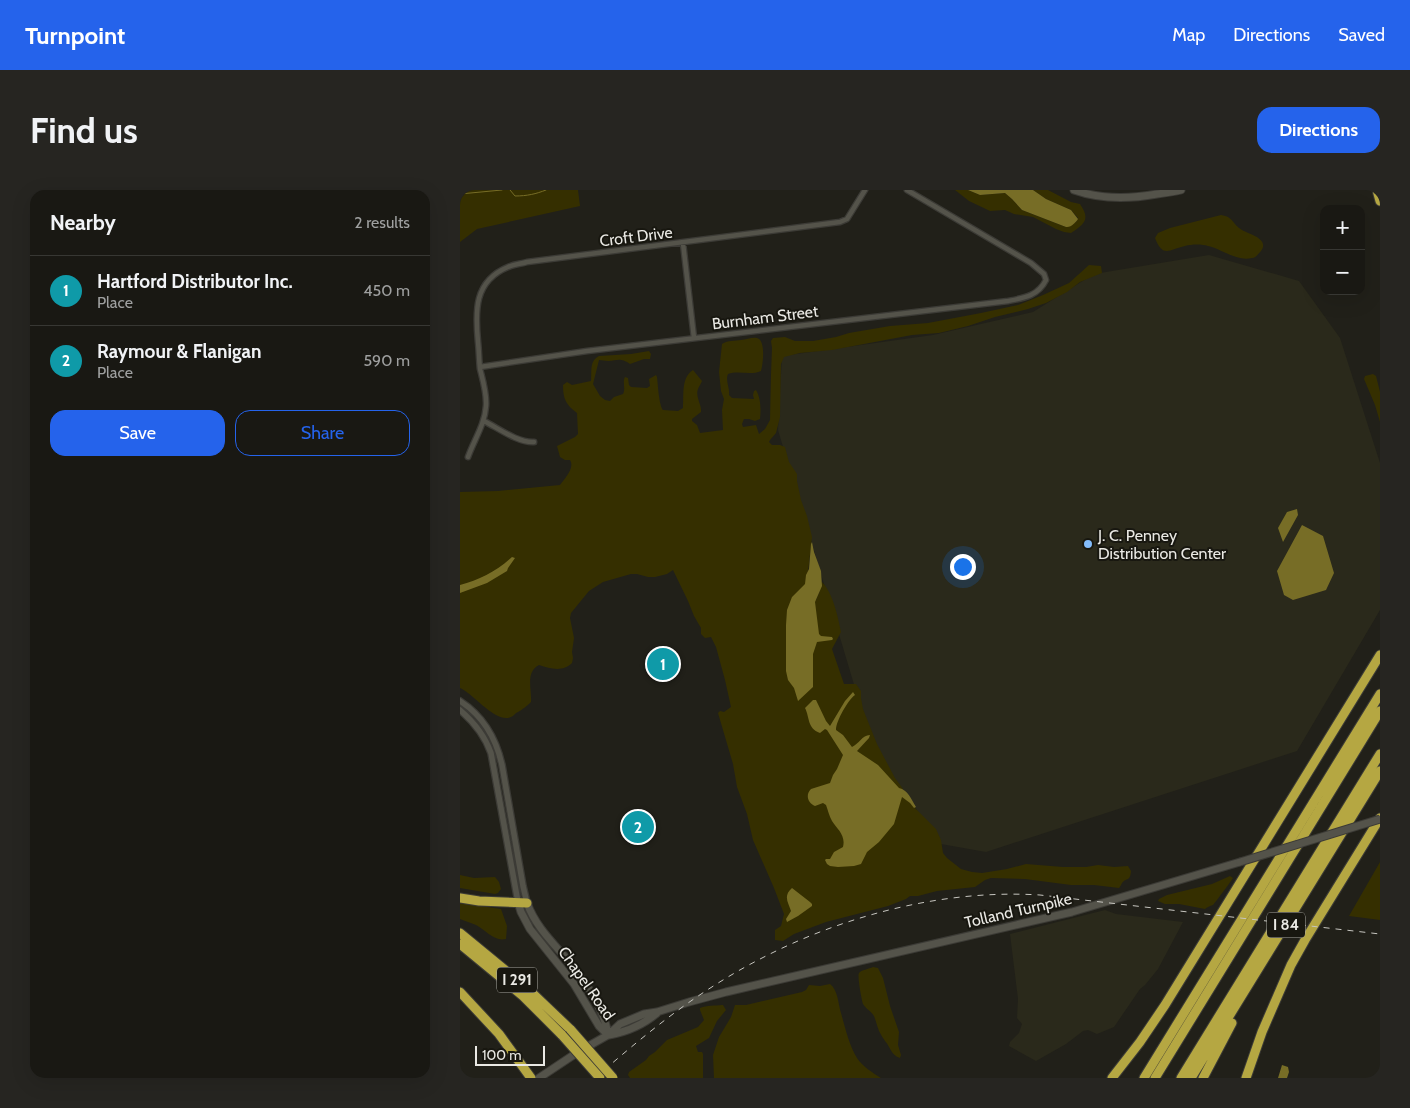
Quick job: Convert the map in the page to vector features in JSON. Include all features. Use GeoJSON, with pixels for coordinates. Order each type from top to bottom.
{"type":"FeatureCollection","features":[{"type":"Feature","properties":{"kind":"highway"},"geometry":{"type":"LineString","coordinates":[[1377,190],[1380,201]]}},
{"type":"Feature","properties":{"kind":"highway"},"geometry":{"type":"LineString","coordinates":[[1112,1078],[1140,1042],[1165,1005],[1379,657]]}},
{"type":"Feature","properties":{"kind":"highway","name":"I 84"},"geometry":{"type":"LineString","coordinates":[[1144,1078],[1380,694]]}},
{"type":"Feature","properties":{"kind":"highway"},"geometry":{"type":"LineString","coordinates":[[1154,1078],[1380,711]]}},
{"type":"Feature","properties":{"kind":"highway"},"geometry":{"type":"LineString","coordinates":[[1181,1078],[1380,754]]}},
{"type":"Feature","properties":{"kind":"highway","name":"I 84"},"geometry":{"type":"LineString","coordinates":[[1191,1078],[1380,771]]}},
{"type":"Feature","properties":{"kind":"highway"},"geometry":{"type":"LineString","coordinates":[[1246,1078],[1283,983],[1300,948],[1380,819]]}},
{"type":"Feature","properties":{"kind":"highway"},"geometry":{"type":"LineString","coordinates":[[460,898],[523,903]]}},
{"type":"Feature","properties":{"kind":"highway","name":"I 291"},"geometry":{"type":"LineString","coordinates":[[460,933],[528,989],[613,1078]]}},
{"type":"Feature","properties":{"kind":"highway","name":"I 291"},"geometry":{"type":"LineString","coordinates":[[460,944],[567,1032],[600,1078]]}},
{"type":"Feature","properties":{"kind":"highway"},"geometry":{"type":"LineString","coordinates":[[460,992],[499,1034],[531,1078]]}},
{"type":"Feature","properties":{"kind":"highway"},"geometry":{"type":"LineString","coordinates":[[1203,1078],[1236,1016],[1244,993]]}},
{"type":"Feature","properties":{"kind":"highway"},"geometry":{"type":"LineString","coordinates":[[1252,1078],[1270,1015]]}},
{"type":"Feature","properties":{"kind":"main road"},"geometry":{"type":"LineString","coordinates":[[1074,190],[1096,196],[1117,198],[1142,197],[1181,190]]}},
{"type":"Feature","properties":{"kind":"main road"},"geometry":{"type":"LineString","coordinates":[[1158,194],[1166,190]]}},
{"type":"Feature","properties":{"kind":"main road","name":"Tolland Turnpike"},"geometry":{"type":"LineString","coordinates":[[539,1078],[568,1058],[608,1035],[620,1033],[648,1021],[658,1012],[688,1002],[1072,912],[1380,819]]}},
{"type":"Feature","properties":{"kind":"main road","name":"Chapel Road"},"geometry":{"type":"LineString","coordinates":[[523,903],[541,929],[572,965],[586,986],[607,1022],[608,1035]]}},
{"type":"Feature","properties":{"kind":"main road","name":"Chapel Road"},"geometry":{"type":"LineString","coordinates":[[523,903],[524,918],[530,929],[579,990],[599,1026],[608,1035]]}},
{"type":"Feature","properties":{"kind":"street","name":"Croft Drive"},"geometry":{"type":"LineString","coordinates":[[484,421],[486,398],[480,367],[476,318],[477,302],[483,288],[494,275],[508,267],[526,262],[840,222],[847,219],[865,190]]}},
{"type":"Feature","properties":{"kind":"street","name":"Burnham Street"},"geometry":{"type":"LineString","coordinates":[[480,367],[587,350],[1008,301],[1028,297],[1043,286],[1046,280],[1044,274],[1031,263],[907,190]]}},
{"type":"Feature","properties":{"kind":"street"},"geometry":{"type":"LineString","coordinates":[[682,243],[694,338]]}},
{"type":"Feature","properties":{"kind":"street"},"geometry":{"type":"LineString","coordinates":[[468,457],[475,437],[484,421],[521,441],[534,442]]}},
{"type":"Feature","properties":{"kind":"street","name":"Chapel Road"},"geometry":{"type":"LineString","coordinates":[[460,701],[476,713],[496,743],[501,760],[523,886],[523,903]]}},
{"type":"Feature","properties":{"kind":"street","name":"Chapel Road"},"geometry":{"type":"LineString","coordinates":[[460,710],[483,736],[489,749],[523,903]]}},
{"type":"Feature","properties":{"kind":"street"},"geometry":{"type":"LineString","coordinates":[[493,762],[501,760]]}},
{"type":"Feature","properties":{"kind":"street"},"geometry":{"type":"LineString","coordinates":[[504,822],[511,821]]}},
{"type":"Feature","properties":{"kind":"street"},"geometry":{"type":"LineString","coordinates":[[579,990],[586,986]]}},
{"type":"Feature","properties":{"kind":"shaded area"},"geometry":{"type":"Polygon","coordinates":[[[460,190],[578,190],[580,206],[477,229],[460,242],[460,190]]]}},
{"type":"Feature","properties":{"kind":"shaded area"},"geometry":{"type":"Polygon","coordinates":[[[955,190],[968,190],[980,195],[1005,193],[1022,210],[1066,227],[1076,222],[1078,218],[1071,210],[1046,199],[1033,190],[1048,190],[1071,202],[1080,204],[1085,218],[1082,224],[1071,233],[1064,232],[1033,217],[1014,214],[1005,210],[990,211],[969,201],[955,190]]]}},
{"type":"Feature","properties":{"kind":"shaded area"},"geometry":{"type":"Polygon","coordinates":[[[968,190],[1033,190],[1046,199],[1071,210],[1078,219],[1071,226],[1066,227],[1022,210],[1005,193],[980,195],[968,190]]]}},
{"type":"Feature","properties":{"kind":"shaded area"},"geometry":{"type":"Polygon","coordinates":[[[1221,215],[1228,217],[1239,228],[1261,240],[1263,247],[1256,257],[1241,258],[1206,245],[1188,245],[1164,251],[1155,238],[1158,233],[1170,228],[1221,215]]]}},
{"type":"Feature","properties":{"kind":"shaded area"},"geometry":{"type":"Polygon","coordinates":[[[1209,255],[1299,281],[1340,338],[1380,463],[1380,610],[1297,751],[986,852],[941,844],[873,748],[778,430],[782,356],[933,335],[1033,312],[1094,274],[1209,255]]]}},
{"type":"Feature","properties":{"kind":"shaded area"},"geometry":{"type":"Polygon","coordinates":[[[1089,265],[1101,266],[1102,273],[1080,282],[1067,292],[1046,303],[1028,309],[939,333],[912,335],[784,357],[781,364],[780,417],[776,433],[769,442],[772,445],[785,447],[789,462],[797,474],[801,500],[812,537],[808,572],[816,600],[822,582],[829,592],[834,606],[841,632],[832,649],[844,684],[856,684],[861,691],[863,709],[877,744],[909,802],[936,829],[941,840],[943,853],[961,869],[982,873],[1026,864],[1063,867],[1128,866],[1131,871],[1130,877],[1119,888],[1071,885],[1025,879],[991,878],[975,887],[910,896],[888,906],[826,922],[794,934],[783,941],[775,940],[775,930],[781,926],[784,914],[753,840],[718,713],[720,711],[724,712],[731,707],[716,647],[711,637],[705,638],[701,634],[701,628],[673,570],[667,574],[655,577],[631,574],[603,582],[589,591],[571,613],[570,618],[574,638],[572,663],[561,669],[539,665],[535,668],[530,682],[531,702],[512,717],[505,718],[492,713],[460,688],[460,492],[498,491],[560,485],[569,473],[571,463],[570,460],[560,457],[557,446],[578,434],[577,413],[566,401],[563,385],[567,382],[572,385],[591,381],[592,364],[596,358],[599,356],[649,351],[651,354],[650,359],[630,364],[621,360],[599,360],[593,384],[600,396],[610,401],[614,397],[623,394],[625,377],[628,378],[631,387],[647,388],[650,386],[649,379],[656,375],[663,410],[678,411],[683,408],[685,382],[689,373],[693,370],[702,381],[697,392],[701,412],[692,419],[700,433],[723,430],[722,410],[724,399],[719,372],[722,344],[729,341],[757,338],[763,347],[761,371],[732,373],[728,374],[727,379],[729,395],[732,398],[754,399],[754,391],[756,390],[758,393],[760,419],[755,421],[744,419],[742,424],[743,427],[756,425],[759,434],[765,429],[770,420],[771,341],[773,338],[785,337],[795,341],[813,341],[890,326],[928,323],[1018,305],[1069,283],[1089,265]]]}},
{"type":"Feature","properties":{"kind":"shaded area"},"geometry":{"type":"Polygon","coordinates":[[[1373,374],[1376,376],[1380,392],[1380,422],[1364,379],[1365,376],[1373,374]]]}},
{"type":"Feature","properties":{"kind":"shaded area"},"geometry":{"type":"Polygon","coordinates":[[[1297,509],[1298,515],[1283,542],[1278,528],[1287,512],[1297,509]]]}},
{"type":"Feature","properties":{"kind":"shaded area"},"geometry":{"type":"Polygon","coordinates":[[[1302,525],[1323,536],[1334,573],[1326,590],[1293,600],[1284,595],[1277,571],[1302,525]]]}},
{"type":"Feature","properties":{"kind":"shaded area"},"geometry":{"type":"Polygon","coordinates":[[[812,542],[821,571],[822,586],[815,602],[819,634],[832,637],[833,639],[817,642],[813,654],[813,687],[798,701],[786,671],[787,610],[792,597],[805,584],[812,542]]]}},
{"type":"Feature","properties":{"kind":"shaded area"},"geometry":{"type":"Polygon","coordinates":[[[512,557],[515,558],[507,571],[487,583],[460,593],[460,585],[488,574],[512,557]]]}},
{"type":"Feature","properties":{"kind":"shaded area"},"geometry":{"type":"Polygon","coordinates":[[[853,692],[855,695],[843,711],[836,730],[843,735],[852,747],[865,736],[870,735],[857,751],[878,765],[899,788],[907,793],[916,807],[914,808],[902,797],[894,824],[879,842],[867,852],[861,864],[838,867],[830,866],[825,860],[830,859],[834,852],[843,847],[842,836],[831,819],[826,805],[823,803],[815,806],[808,799],[808,796],[811,789],[830,783],[843,755],[827,730],[825,729],[820,733],[813,728],[805,708],[813,700],[816,700],[830,726],[845,701],[853,692]]]}},
{"type":"Feature","properties":{"kind":"shaded area"},"geometry":{"type":"Polygon","coordinates":[[[1380,862],[1380,920],[1349,916],[1380,862]]]}},
{"type":"Feature","properties":{"kind":"shaded area"},"geometry":{"type":"Polygon","coordinates":[[[460,875],[474,878],[495,877],[501,889],[495,894],[460,888],[460,875]]]}},
{"type":"Feature","properties":{"kind":"shaded area"},"geometry":{"type":"Polygon","coordinates":[[[1230,876],[1233,878],[1217,900],[1213,905],[1205,909],[1179,904],[1165,904],[1158,901],[1167,895],[1212,884],[1230,876]]]}},
{"type":"Feature","properties":{"kind":"shaded area"},"geometry":{"type":"Polygon","coordinates":[[[792,888],[810,902],[812,906],[787,922],[786,919],[791,911],[787,896],[792,888]]]}},
{"type":"Feature","properties":{"kind":"shaded area"},"geometry":{"type":"Polygon","coordinates":[[[460,903],[501,909],[507,926],[506,939],[498,939],[476,925],[460,919],[460,903]]]}},
{"type":"Feature","properties":{"kind":"shaded area"},"geometry":{"type":"Polygon","coordinates":[[[1105,910],[1116,914],[1183,922],[1158,969],[1140,989],[1114,1027],[1097,1034],[1088,1030],[1083,1031],[1066,1044],[1036,1061],[1009,1046],[1010,1042],[1019,1033],[1022,1024],[1017,1018],[1018,999],[1010,934],[1105,910]]]}},
{"type":"Feature","properties":{"kind":"shaded area"},"geometry":{"type":"Polygon","coordinates":[[[873,967],[878,968],[883,978],[899,1032],[900,1058],[891,1051],[879,1031],[874,1016],[863,1004],[859,973],[873,967]]]}},
{"type":"Feature","properties":{"kind":"shaded area"},"geometry":{"type":"Polygon","coordinates":[[[830,984],[836,993],[849,1042],[854,1053],[862,1064],[881,1078],[714,1078],[713,1055],[719,1037],[731,1017],[735,1005],[746,1005],[802,992],[809,985],[820,986],[830,984]]]}},
{"type":"Feature","properties":{"kind":"shaded area"},"geometry":{"type":"Polygon","coordinates":[[[723,1005],[726,1010],[717,1021],[709,1038],[696,1046],[698,1052],[703,1054],[703,1078],[630,1078],[629,1072],[646,1060],[667,1040],[698,1027],[704,1020],[700,1008],[723,1005]]]}},
{"type":"Feature","properties":{"kind":"shaded area"},"geometry":{"type":"Polygon","coordinates":[[[1282,1065],[1288,1067],[1287,1078],[1278,1078],[1282,1065]]]}},
{"type":"Feature","properties":{"kind":"waterway"},"geometry":{"type":"LineString","coordinates":[[460,194],[502,190]]}},
{"type":"Feature","properties":{"kind":"waterway"},"geometry":{"type":"LineString","coordinates":[[510,190],[515,196],[524,196],[546,190]]}},
{"type":"Feature","properties":{"kind":"railway"},"geometry":{"type":"LineString","coordinates":[[595,1078],[683,1006],[751,964],[830,928],[871,915],[913,905],[955,898],[998,894],[1040,895],[1380,934]]}},
{"type":"Feature","properties":{"kind":"place","name":"J. C. Penney Distribution Center"},"geometry":{"type":"Point","coordinates":[1088,544]}},
{"type":"Feature","properties":{"kind":"place","name":"Hartford Distributor Inc."},"geometry":{"type":"Point","coordinates":[663,664]}},
{"type":"Feature","properties":{"kind":"place","name":"Raymour & Flanigan"},"geometry":{"type":"Point","coordinates":[638,827]}}]}
